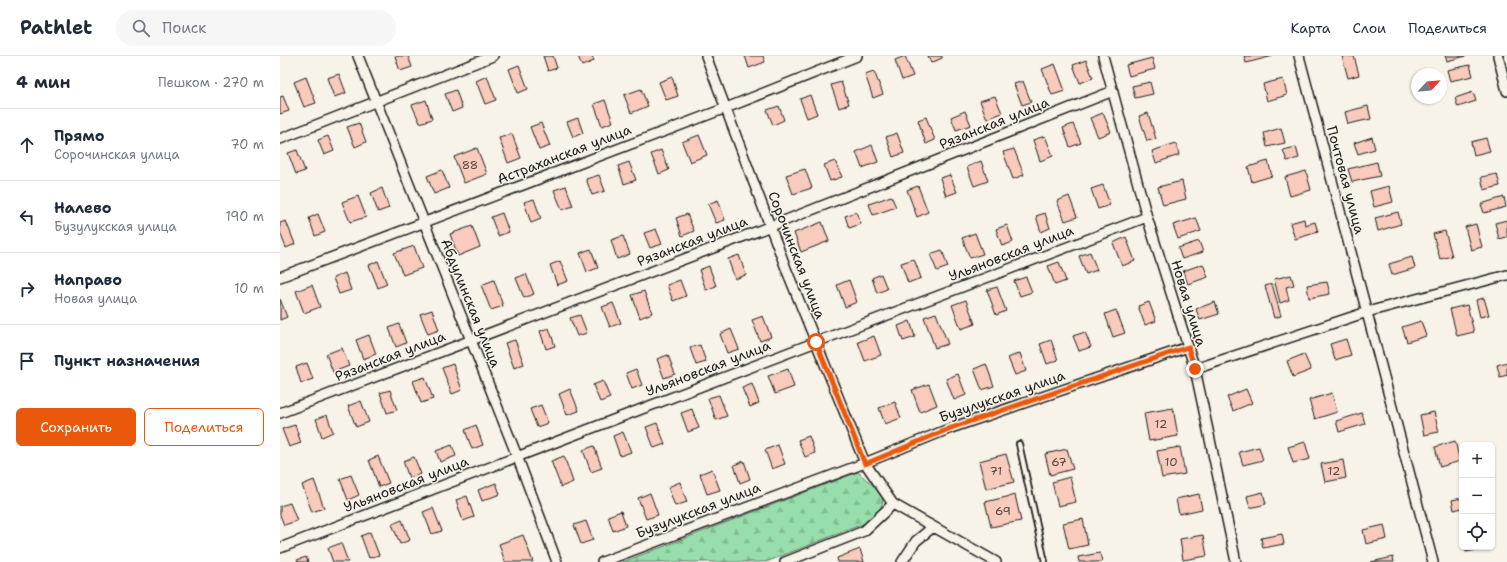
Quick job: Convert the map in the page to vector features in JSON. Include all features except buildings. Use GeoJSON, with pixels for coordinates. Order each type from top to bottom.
{"type":"FeatureCollection","features":[{"type":"Feature","properties":{"kind":"street","name":"Абдулинская улица"},"geometry":{"type":"LineString","coordinates":[[358,56],[517,456],[557,562]]}},
{"type":"Feature","properties":{"kind":"street"},"geometry":{"type":"LineString","coordinates":[[280,139],[493,56]]}},
{"type":"Feature","properties":{"kind":"street","name":"Сорочинская улица"},"geometry":{"type":"LineString","coordinates":[[706,56],[816,342],[865,464],[893,504],[996,562]]}},
{"type":"Feature","properties":{"kind":"street","name":"Астраханская улица"},"geometry":{"type":"LineString","coordinates":[[280,277],[726,108],[857,56]]}},
{"type":"Feature","properties":{"kind":"street","name":"Новая улица"},"geometry":{"type":"LineString","coordinates":[[1103,56],[1147,217],[1195,369],[1236,562]]}},
{"type":"Feature","properties":{"kind":"street","name":"Почтовая улица"},"geometry":{"type":"LineString","coordinates":[[1298,56],[1433,562]]}},
{"type":"Feature","properties":{"kind":"street"},"geometry":{"type":"LineString","coordinates":[[1498,56],[1507,91]]}},
{"type":"Feature","properties":{"kind":"street","name":"Рязанская улица"},"geometry":{"type":"LineString","coordinates":[[280,413],[771,226],[1113,91]]}},
{"type":"Feature","properties":{"kind":"street","name":"Ульяновская улица"},"geometry":{"type":"LineString","coordinates":[[280,548],[517,456],[1147,217]]}},
{"type":"Feature","properties":{"kind":"street"},"geometry":{"type":"LineString","coordinates":[[1195,369],[1367,312],[1507,275]]}},
{"type":"Feature","properties":{"kind":"street","name":"Бузулукская улица"},"geometry":{"type":"LineString","coordinates":[[602,562],[865,464],[951,428],[1188,347]]}},
{"type":"Feature","properties":{"kind":"street"},"geometry":{"type":"LineString","coordinates":[[785,562],[864,531],[893,504]]}},
{"type":"Feature","properties":{"kind":"street"},"geometry":{"type":"LineString","coordinates":[[902,562],[916,542],[933,527]]}},
{"type":"Feature","properties":{"kind":"lane"},"geometry":{"type":"LineString","coordinates":[[1019,444],[1045,562]]}},
{"type":"Feature","properties":{"kind":"green space"},"geometry":{"type":"Polygon","coordinates":[[[858,472],[878,490],[883,500],[881,506],[868,522],[766,562],[623,562],[858,472]]]}},
{"type":"Feature","properties":{"kind":"route"},"geometry":{"type":"LineString","coordinates":[[816,342],[865,464],[951,428],[1188,347],[1195,369]]}}]}
